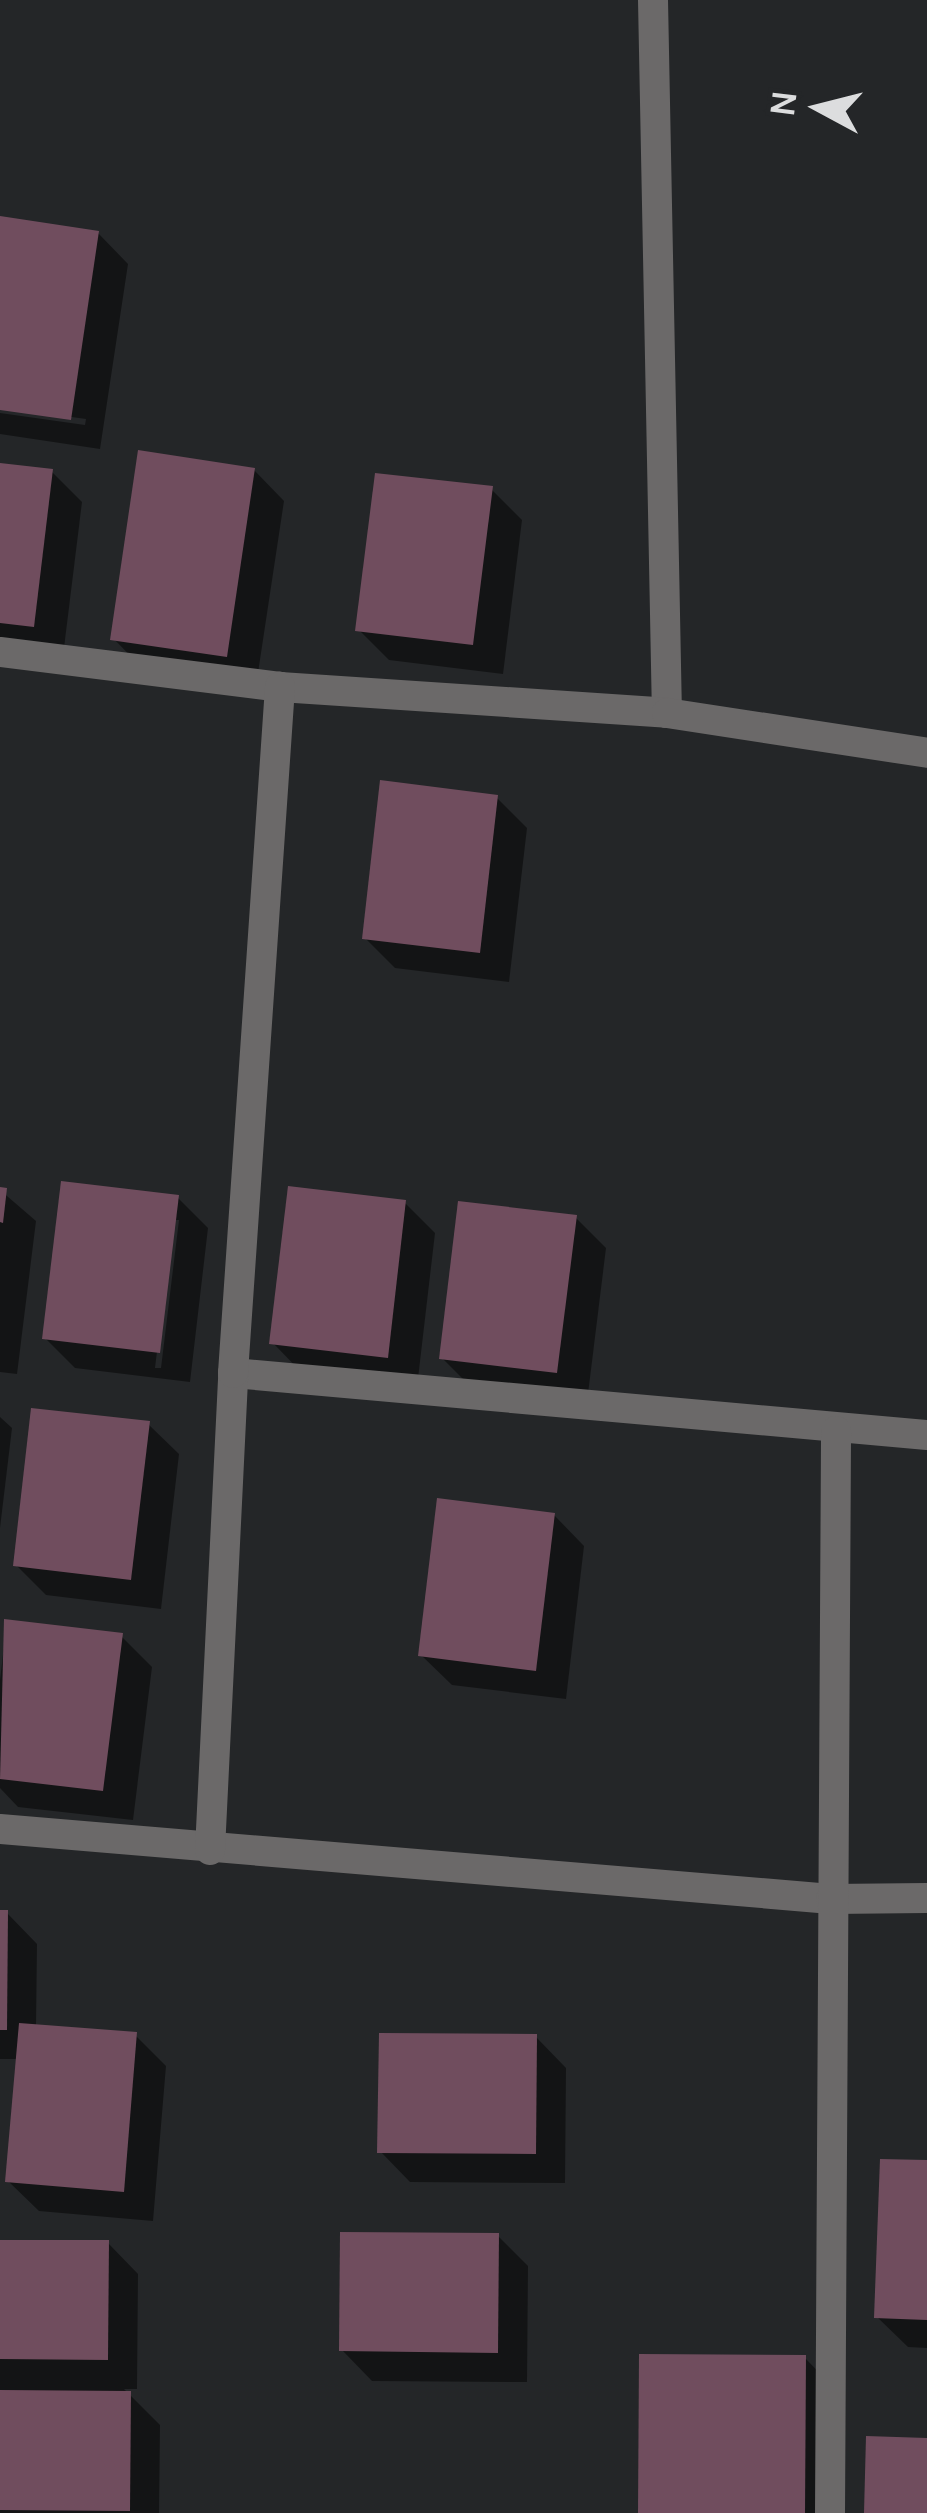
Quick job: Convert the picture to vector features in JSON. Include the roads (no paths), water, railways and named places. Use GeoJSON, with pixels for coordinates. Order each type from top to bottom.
{"type":"FeatureCollection","features":[{"type":"Feature","properties":{"kind":"street"},"geometry":{"type":"LineString","coordinates":[[653,0],[667,713]]}},
{"type":"Feature","properties":{"kind":"street"},"geometry":{"type":"LineString","coordinates":[[0,652],[280,687],[667,713],[927,754]]}},
{"type":"Feature","properties":{"kind":"street"},"geometry":{"type":"LineString","coordinates":[[210,1850],[233,1373],[280,687]]}},
{"type":"Feature","properties":{"kind":"street"},"geometry":{"type":"LineString","coordinates":[[233,1373],[836,1431],[927,1435]]}},
{"type":"Feature","properties":{"kind":"street"},"geometry":{"type":"LineString","coordinates":[[830,2513],[836,1431]]}},
{"type":"Feature","properties":{"kind":"street"},"geometry":{"type":"LineString","coordinates":[[0,1828],[210,1850],[831,1899],[927,1898]]}}]}
